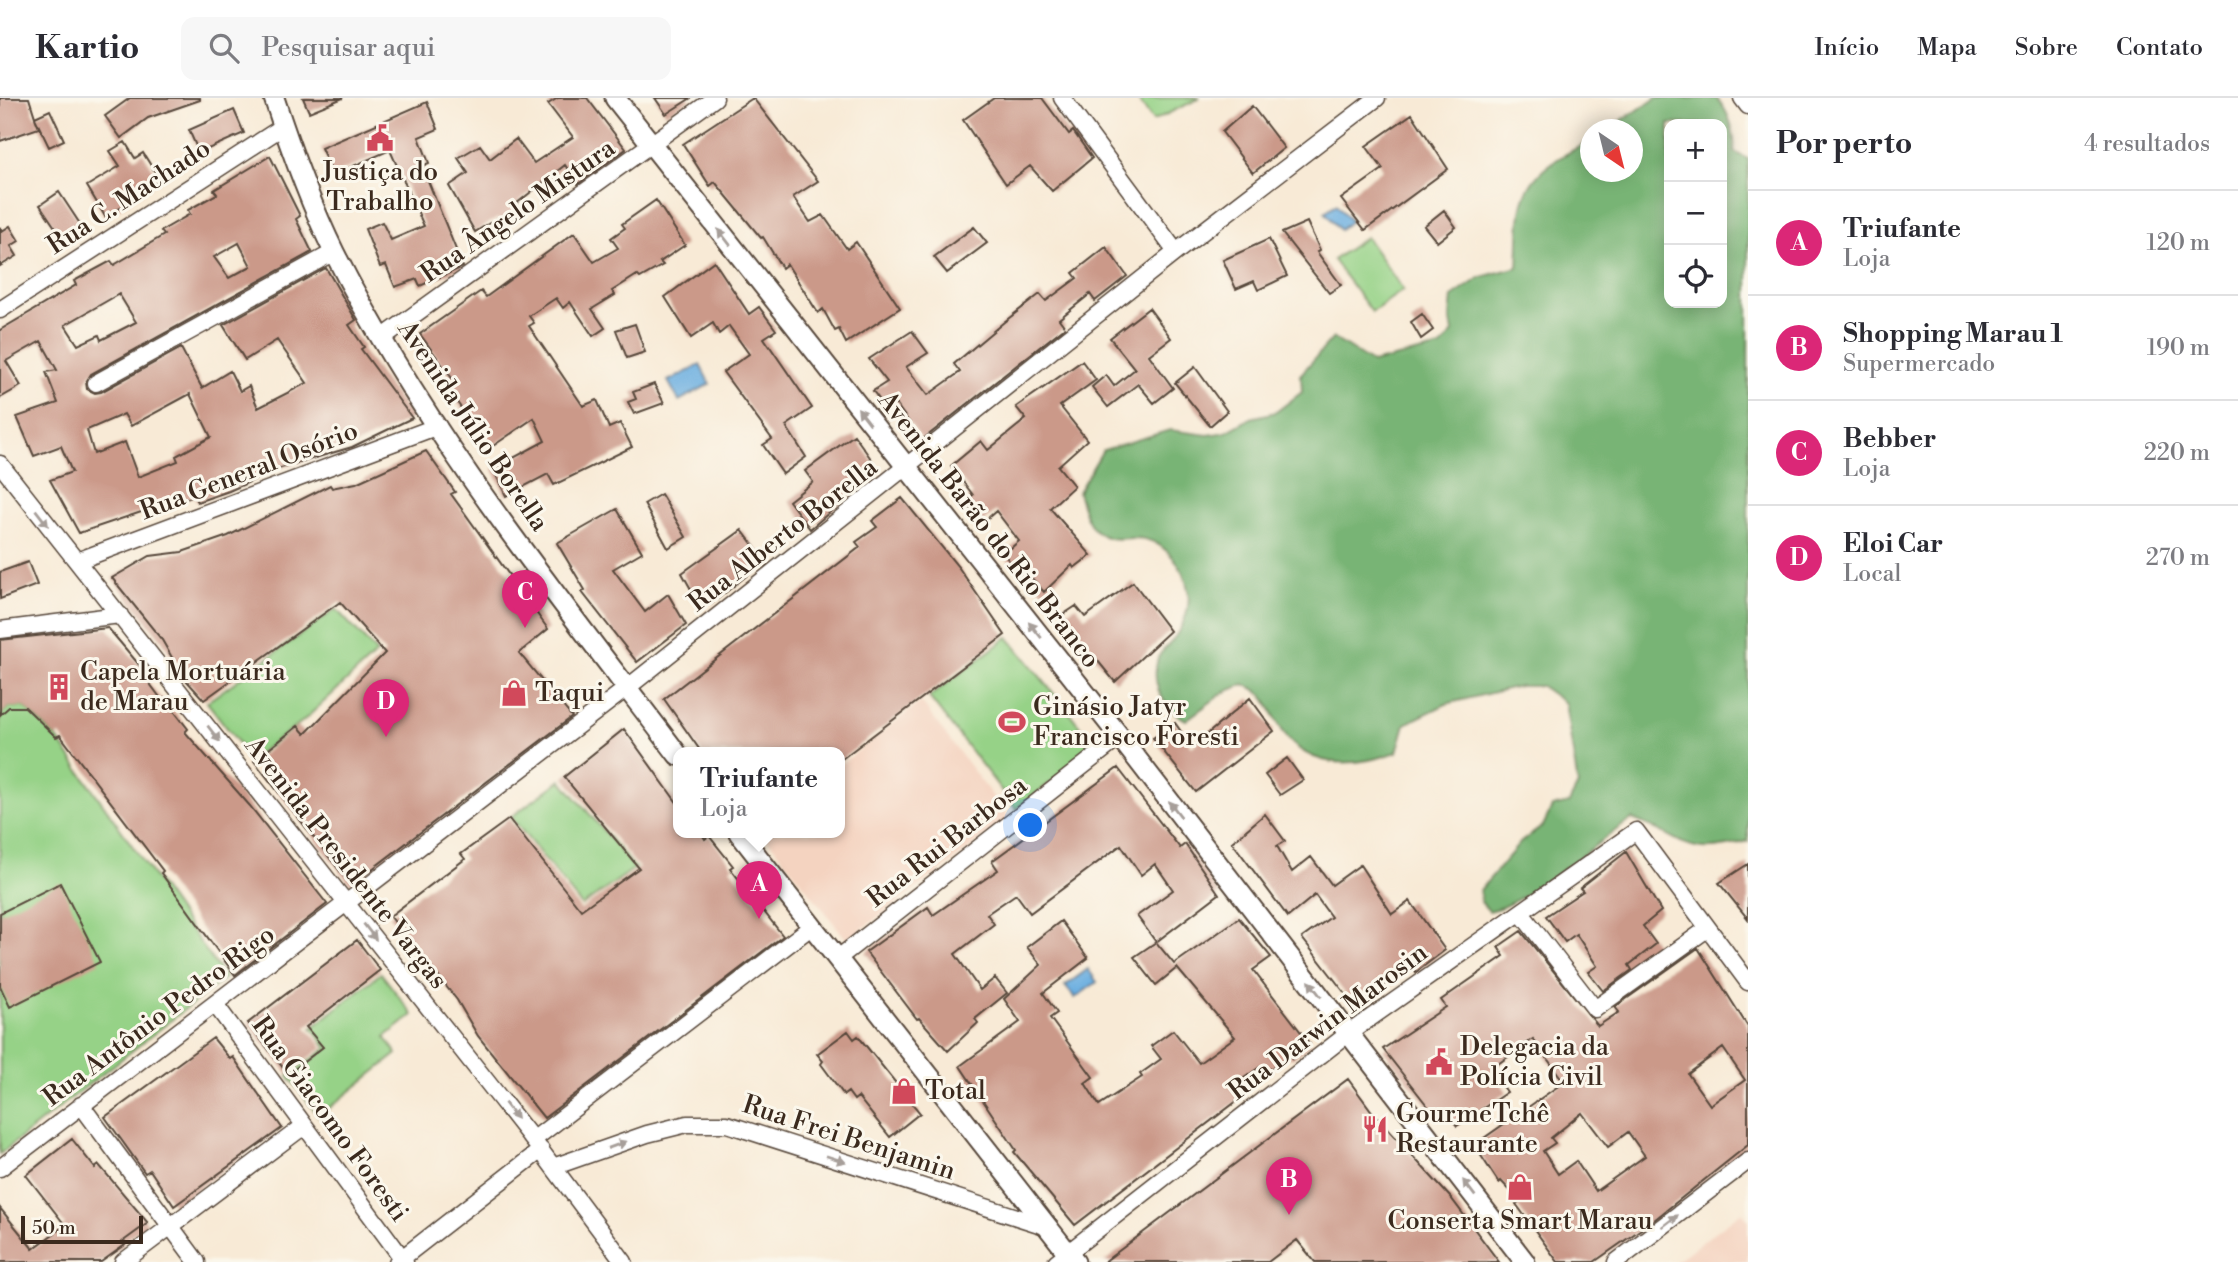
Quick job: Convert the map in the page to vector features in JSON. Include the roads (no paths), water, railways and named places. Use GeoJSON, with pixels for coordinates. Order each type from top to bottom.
{"type":"FeatureCollection","features":[{"type":"Feature","properties":{"kind":"main road","name":"Avenida Júlio Borella"},"geometry":{"type":"LineString","coordinates":[[274,98],[334,252],[382,338],[507,527],[673,748]]}},
{"type":"Feature","properties":{"kind":"main road","name":"Avenida Barão do Rio Branco"},"geometry":{"type":"LineString","coordinates":[[615,98],[1120,737],[1525,1262]]}},
{"type":"Feature","properties":{"kind":"main road"},"geometry":{"type":"LineString","coordinates":[[743,838],[1048,1227],[1067,1259]]}},
{"type":"Feature","properties":{"kind":"street","name":"Rua Ângelo Mistura"},"geometry":{"type":"LineString","coordinates":[[382,338],[715,98]]}},
{"type":"Feature","properties":{"kind":"street"},"geometry":{"type":"LineString","coordinates":[[1062,98],[1176,252]]}},
{"type":"Feature","properties":{"kind":"street","name":"Rua Alberto Borella"},"geometry":{"type":"LineString","coordinates":[[347,903],[627,688],[1176,252],[1377,98]]}},
{"type":"Feature","properties":{"kind":"street"},"geometry":{"type":"LineString","coordinates":[[1742,98],[1748,106]]}},
{"type":"Feature","properties":{"kind":"street","name":"Rua C. Machado"},"geometry":{"type":"LineString","coordinates":[[0,310],[284,126]]}},
{"type":"Feature","properties":{"kind":"street"},"geometry":{"type":"LineString","coordinates":[[96,383],[334,252]]}},
{"type":"Feature","properties":{"kind":"street","name":"Rua General Osório"},"geometry":{"type":"LineString","coordinates":[[77,561],[438,426]]}},
{"type":"Feature","properties":{"kind":"street","name":"Avenida Presidente Vargas"},"geometry":{"type":"LineString","coordinates":[[0,464],[537,1145],[624,1262]]}},
{"type":"Feature","properties":{"kind":"street"},"geometry":{"type":"LineString","coordinates":[[0,630],[120,615]]}},
{"type":"Feature","properties":{"kind":"street","name":"Rua Rui Barbosa"},"geometry":{"type":"LineString","coordinates":[[837,959],[1120,737]]}},
{"type":"Feature","properties":{"kind":"street","name":"Rua Darwin Marosin"},"geometry":{"type":"LineString","coordinates":[[1067,1259],[1349,1033],[1636,831],[1707,929]]}},
{"type":"Feature","properties":{"kind":"street","name":"Rua Antônio Pedro Rigo"},"geometry":{"type":"LineString","coordinates":[[0,1168],[347,903]]}},
{"type":"Feature","properties":{"kind":"street"},"geometry":{"type":"LineString","coordinates":[[1521,913],[1595,1009],[1707,929],[1748,982]]}},
{"type":"Feature","properties":{"kind":"street"},"geometry":{"type":"LineString","coordinates":[[402,1261],[537,1145],[811,927]]}},
{"type":"Feature","properties":{"kind":"street","name":"Rua Giacomo Foresti"},"geometry":{"type":"LineString","coordinates":[[215,1004],[402,1261]]}},
{"type":"Feature","properties":{"kind":"street"},"geometry":{"type":"LineString","coordinates":[[82,1105],[197,1262]]}},
{"type":"Feature","properties":{"kind":"street","name":"Rua Frei Benjamin"},"geometry":{"type":"LineString","coordinates":[[553,1167],[647,1134],[687,1124],[727,1124],[1048,1227]]}},
{"type":"Feature","properties":{"kind":"street"},"geometry":{"type":"LineString","coordinates":[[123,1262],[304,1126]]}},
{"type":"Feature","properties":{"kind":"street"},"geometry":{"type":"LineString","coordinates":[[1616,1262],[1748,1161]]}},
{"type":"Feature","properties":{"kind":"water"},"geometry":{"type":"Polygon","coordinates":[[[1336,204],[1351,221],[1340,230],[1325,212],[1336,204]]]}},
{"type":"Feature","properties":{"kind":"water"},"geometry":{"type":"Polygon","coordinates":[[[700,365],[710,384],[679,401],[668,381],[700,365]]]}},
{"type":"Feature","properties":{"kind":"water"},"geometry":{"type":"Polygon","coordinates":[[[1088,969],[1097,982],[1075,998],[1065,986],[1088,969]]]}},
{"type":"Feature","properties":{"kind":"place","name":"Justiça do Trabalho"},"geometry":{"type":"Point","coordinates":[380,138]}},
{"type":"Feature","properties":{"kind":"place","name":"Bebber"},"geometry":{"type":"Point","coordinates":[525,628]}},
{"type":"Feature","properties":{"kind":"place","name":"Capela Mortuária de Marau"},"geometry":{"type":"Point","coordinates":[59,687]}},
{"type":"Feature","properties":{"kind":"place","name":"Taqui"},"geometry":{"type":"Point","coordinates":[514,693]}},
{"type":"Feature","properties":{"kind":"place","name":"Ginásio Jatyr Francisco Foresti"},"geometry":{"type":"Point","coordinates":[1012,722]}},
{"type":"Feature","properties":{"kind":"place","name":"Eloi Car"},"geometry":{"type":"Point","coordinates":[386,737]}},
{"type":"Feature","properties":{"kind":"place","name":"Triufante"},"geometry":{"type":"Point","coordinates":[759,919]}},
{"type":"Feature","properties":{"kind":"place","name":"Delegacia da Polícia Civil"},"geometry":{"type":"Point","coordinates":[1439,1062]}},
{"type":"Feature","properties":{"kind":"place","name":"Total"},"geometry":{"type":"Point","coordinates":[904,1091]}},
{"type":"Feature","properties":{"kind":"place","name":"GourmeTchê Restaurante"},"geometry":{"type":"Point","coordinates":[1375,1129]}},
{"type":"Feature","properties":{"kind":"place","name":"Conserta Smart Marau"},"geometry":{"type":"Point","coordinates":[1520,1187]}},
{"type":"Feature","properties":{"kind":"place","name":"Shopping Marau 1"},"geometry":{"type":"Point","coordinates":[1289,1215]}}]}
